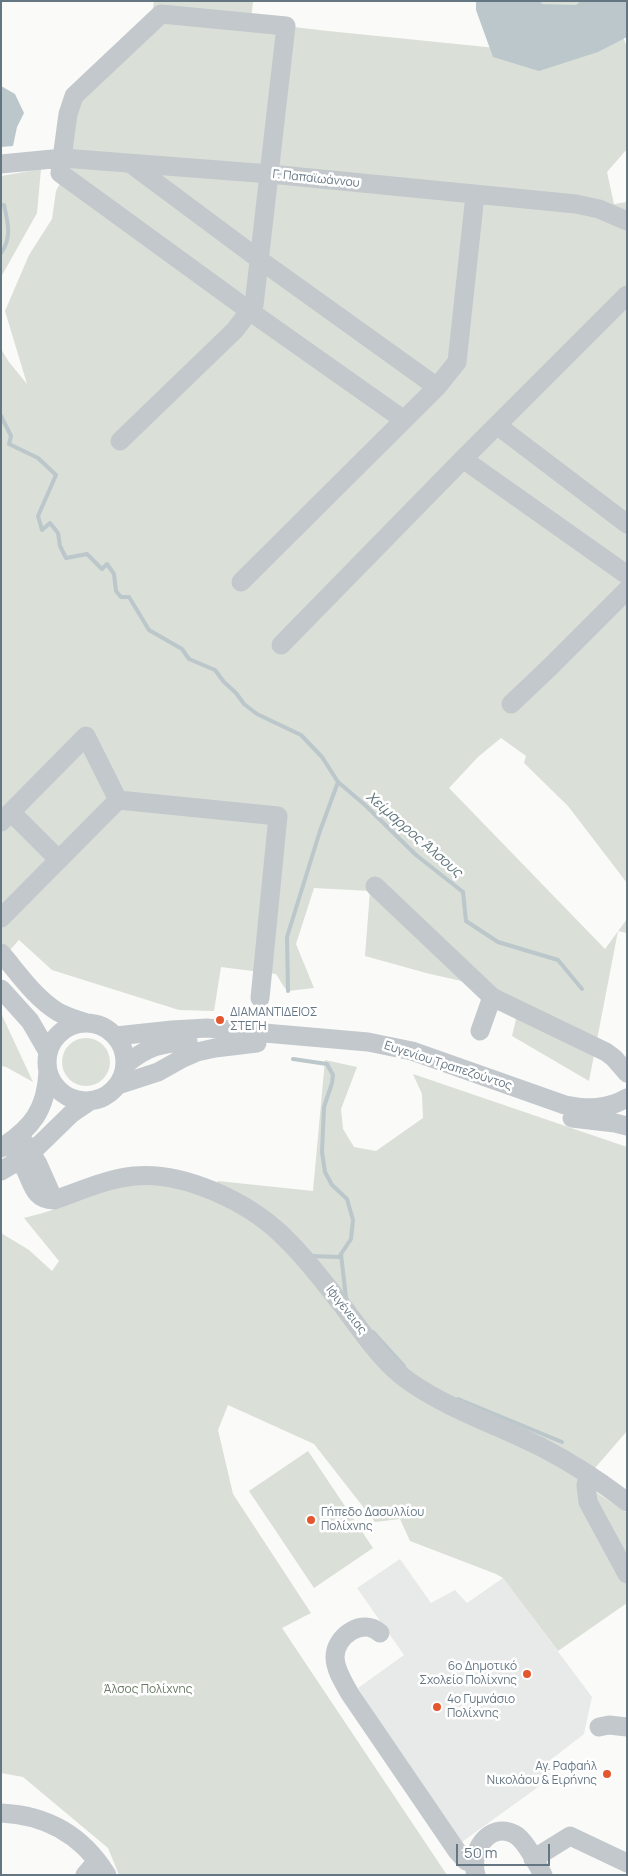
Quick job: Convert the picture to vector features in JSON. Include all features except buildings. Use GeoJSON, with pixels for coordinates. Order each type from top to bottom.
{"type":"FeatureCollection","features":[{"type":"Feature","properties":{"kind":"street"},"geometry":{"type":"LineString","coordinates":[[120,441],[235,330],[251,312],[256,295],[286,26],[161,14],[74,96],[68,114],[60,173],[251,312],[404,420]]}},
{"type":"Feature","properties":{"kind":"street","name":"Γ. Παπαϊωάννου"},"geometry":{"type":"LineString","coordinates":[[1,164],[63,158],[270,174],[475,195],[556,201],[590,206],[627,221]]}},
{"type":"Feature","properties":{"kind":"street"},"geometry":{"type":"LineString","coordinates":[[130,163],[260,260],[437,387]]}},
{"type":"Feature","properties":{"kind":"street"},"geometry":{"type":"LineString","coordinates":[[241,582],[437,387],[457,362],[475,195]]}},
{"type":"Feature","properties":{"kind":"street"},"geometry":{"type":"LineString","coordinates":[[281,645],[627,295]]}},
{"type":"Feature","properties":{"kind":"street"},"geometry":{"type":"LineString","coordinates":[[498,426],[627,524]]}},
{"type":"Feature","properties":{"kind":"street"},"geometry":{"type":"LineString","coordinates":[[463,459],[627,575]]}},
{"type":"Feature","properties":{"kind":"street"},"geometry":{"type":"LineString","coordinates":[[512,704],[627,590]]}},
{"type":"Feature","properties":{"kind":"street"},"geometry":{"type":"LineString","coordinates":[[59,860],[6,817],[86,736],[118,800]]}},
{"type":"Feature","properties":{"kind":"street"},"geometry":{"type":"LineString","coordinates":[[1,918],[118,800]]}},
{"type":"Feature","properties":{"kind":"street"},"geometry":{"type":"LineString","coordinates":[[118,800],[278,816],[260,998]]}},
{"type":"Feature","properties":{"kind":"street"},"geometry":{"type":"LineString","coordinates":[[376,886],[492,997],[606,1052],[627,1073]]}},
{"type":"Feature","properties":{"kind":"street"},"geometry":{"type":"LineString","coordinates":[[1,954],[36,995],[48,1005],[60,1013],[108,1030],[116,1036],[125,1054],[125,1072],[111,1093],[101,1099],[79,1101],[64,1094],[53,1083],[48,1072]]}},
{"type":"Feature","properties":{"kind":"street"},"geometry":{"type":"LineString","coordinates":[[1,989],[30,1021],[48,1052]]}},
{"type":"Feature","properties":{"kind":"street"},"geometry":{"type":"LineString","coordinates":[[480,1031],[492,997]]}},
{"type":"Feature","properties":{"kind":"street"},"geometry":{"type":"LineString","coordinates":[[10,1142],[30,1125],[41,1107],[47,1087],[48,1052],[54,1040],[63,1031],[74,1025],[87,1023]]}},
{"type":"Feature","properties":{"kind":"street","name":"Ευγενίου Τραπεζούντος"},"geometry":{"type":"LineString","coordinates":[[116,1036],[207,1028],[361,1041],[406,1050],[565,1105],[605,1107],[627,1098]]}},
{"type":"Feature","properties":{"kind":"street","name":"Ευγενίου Τραπεζούντος"},"geometry":{"type":"LineString","coordinates":[[126,1064],[146,1049],[169,1043],[212,1040],[358,1051],[388,1056],[560,1114],[627,1126]]}},
{"type":"Feature","properties":{"kind":"street"},"geometry":{"type":"LineString","coordinates":[[118,1085],[158,1072],[197,1052],[257,1042]]}},
{"type":"Feature","properties":{"kind":"street"},"geometry":{"type":"LineString","coordinates":[[1,1171],[26,1157],[71,1114],[90,1101]]}},
{"type":"Feature","properties":{"kind":"street"},"geometry":{"type":"LineString","coordinates":[[627,1109],[627,1114]]}},
{"type":"Feature","properties":{"kind":"street","name":"Ιφιγένειας"},"geometry":{"type":"LineString","coordinates":[[10,1142],[45,1177],[54,1200],[106,1182],[145,1176],[164,1177],[205,1188],[264,1220],[303,1256],[368,1339],[400,1375],[443,1403],[541,1447],[601,1482],[627,1502]]}},
{"type":"Feature","properties":{"kind":"street"},"geometry":{"type":"LineString","coordinates":[[589,1476],[586,1484],[588,1502],[627,1574]]}},
{"type":"Feature","properties":{"kind":"street"},"geometry":{"type":"LineString","coordinates":[[380,1633],[367,1626],[355,1629],[344,1637],[335,1651],[338,1670],[350,1694],[456,1851],[475,1869]]}},
{"type":"Feature","properties":{"kind":"street"},"geometry":{"type":"LineString","coordinates":[[598,1727],[609,1725],[627,1727]]}},
{"type":"Feature","properties":{"kind":"street"},"geometry":{"type":"LineString","coordinates":[[1,1813],[30,1817],[57,1828],[82,1844],[102,1868],[85,1875]]}},
{"type":"Feature","properties":{"kind":"street"},"geometry":{"type":"LineString","coordinates":[[475,1869],[480,1842],[488,1836],[500,1832],[511,1833],[518,1837],[543,1875]]}},
{"type":"Feature","properties":{"kind":"street"},"geometry":{"type":"LineString","coordinates":[[533,1859],[570,1836],[627,1863]]}},
{"type":"Feature","properties":{"kind":"shaded area"},"geometry":{"type":"Polygon","coordinates":[[[476,1],[540,1],[542,4],[576,5],[581,1],[627,1],[627,37],[598,52],[539,71],[493,57],[476,10],[476,1]]]}},
{"type":"Feature","properties":{"kind":"shaded area"},"geometry":{"type":"Polygon","coordinates":[[[1,86],[15,94],[24,113],[17,127],[13,146],[1,147],[1,86]]]}},
{"type":"Feature","properties":{"kind":"shaded area","name":"4ο Γυμνάσιο Πολίχνης"},"geometry":{"type":"Polygon","coordinates":[[[400,1559],[431,1603],[455,1590],[467,1603],[503,1578],[592,1697],[584,1734],[544,1765],[552,1777],[462,1842],[382,1727],[358,1688],[404,1655],[357,1588],[400,1559]]]}},
{"type":"Feature","properties":{"kind":"green space"},"geometry":{"type":"Polygon","coordinates":[[[154,1],[253,1],[251,22],[506,49],[491,1],[627,1],[615,17],[627,47],[627,149],[607,172],[614,204],[627,202],[627,883],[568,806],[524,763],[526,756],[501,738],[478,757],[449,788],[605,949],[618,931],[589,1081],[512,1036],[516,1019],[493,988],[430,974],[365,956],[370,891],[314,888],[296,944],[314,988],[288,991],[276,974],[221,967],[214,1011],[179,1010],[52,970],[19,940],[1,960],[1,349],[27,384],[5,311],[29,255],[52,219],[56,191],[68,168],[74,96],[152,15],[154,1]]]}},
{"type":"Feature","properties":{"kind":"green space"},"geometry":{"type":"Polygon","coordinates":[[[41,169],[37,213],[1,277],[1,176],[41,169]]]}},
{"type":"Feature","properties":{"kind":"green space"},"geometry":{"type":"Polygon","coordinates":[[[627,919],[627,933],[618,931],[627,919]]]}},
{"type":"Feature","properties":{"kind":"green space"},"geometry":{"type":"Polygon","coordinates":[[[1,1013],[33,1082],[1,1066],[1,1013]]]}},
{"type":"Feature","properties":{"kind":"green space"},"geometry":{"type":"Polygon","coordinates":[[[81,1038],[91,1038],[103,1045],[110,1057],[110,1067],[103,1079],[91,1086],[81,1086],[73,1082],[66,1075],[62,1067],[62,1057],[66,1049],[73,1042],[81,1038]]]}},
{"type":"Feature","properties":{"kind":"green space","name":"Άλσος Πολίχνης"},"geometry":{"type":"Polygon","coordinates":[[[325,1060],[357,1067],[341,1109],[343,1129],[354,1147],[376,1151],[423,1118],[422,1094],[413,1074],[627,1147],[627,1431],[581,1482],[627,1513],[627,1603],[558,1651],[503,1578],[410,1541],[400,1519],[375,1522],[314,1444],[228,1405],[218,1430],[233,1494],[311,1613],[282,1628],[447,1875],[119,1875],[108,1848],[23,1777],[1,1773],[1,1233],[29,1250],[52,1271],[59,1261],[24,1218],[98,1193],[125,1186],[153,1184],[188,1190],[206,1197],[218,1181],[313,1191],[325,1060]]]}},
{"type":"Feature","properties":{"kind":"green space","name":"Γήπεδο Δασυλλίου Πολίχνης"},"geometry":{"type":"Polygon","coordinates":[[[308,1451],[373,1548],[314,1588],[249,1491],[308,1451]]]}},
{"type":"Feature","properties":{"kind":"waterway","name":"Χείμαρρος Άλσους"},"geometry":{"type":"LineString","coordinates":[[1,253],[8,236],[8,224],[4,205]]}},
{"type":"Feature","properties":{"kind":"waterway","name":"Χείμαρρος Άλσους"},"geometry":{"type":"LineString","coordinates":[[1,416],[11,436],[9,444],[38,458],[56,475],[38,516],[42,530],[50,523],[58,533],[60,546],[66,558],[87,554],[102,569],[107,564],[114,574],[116,591],[121,597],[129,597],[149,630],[182,649],[189,659],[215,670],[244,704],[257,714],[301,735],[322,757],[338,782],[365,805],[416,855],[463,892],[466,921],[498,942],[558,960],[582,989]]}},
{"type":"Feature","properties":{"kind":"waterway","name":"Χείμαρρος Άλσους"},"geometry":{"type":"LineString","coordinates":[[288,991],[287,937],[320,831],[338,782]]}},
{"type":"Feature","properties":{"kind":"waterway","name":"Χείμαρρος Άλσους"},"geometry":{"type":"LineString","coordinates":[[293,1059],[327,1064],[333,1075],[324,1107],[322,1152],[325,1172],[332,1185],[347,1199],[353,1220],[351,1239],[339,1257],[310,1256]]}},
{"type":"Feature","properties":{"kind":"waterway"},"geometry":{"type":"LineString","coordinates":[[341,1254],[346,1298]]}},
{"type":"Feature","properties":{"kind":"waterway"},"geometry":{"type":"LineString","coordinates":[[373,1332],[404,1366]]}},
{"type":"Feature","properties":{"kind":"waterway"},"geometry":{"type":"LineString","coordinates":[[458,1399],[562,1442]]}},
{"type":"Feature","properties":{"kind":"place","name":"ΔΙΑΜΑΝΤΙΔΕΙΟΣ ΣΤΕΓΗ"},"geometry":{"type":"Point","coordinates":[220,1020]}},
{"type":"Feature","properties":{"kind":"place","name":"Γήπεδο Δασυλλίου Πολίχνης"},"geometry":{"type":"Point","coordinates":[311,1520]}},
{"type":"Feature","properties":{"kind":"place","name":"6ο Δημοτικό Σχολείο Πολίχνης"},"geometry":{"type":"Point","coordinates":[527,1674]}},
{"type":"Feature","properties":{"kind":"place","name":"4ο Γυμνάσιο Πολίχνης"},"geometry":{"type":"Point","coordinates":[437,1707]}},
{"type":"Feature","properties":{"kind":"place","name":"Αγ. Ραφαήλ Νικολάου & Ειρήνης"},"geometry":{"type":"Point","coordinates":[607,1774]}}]}
